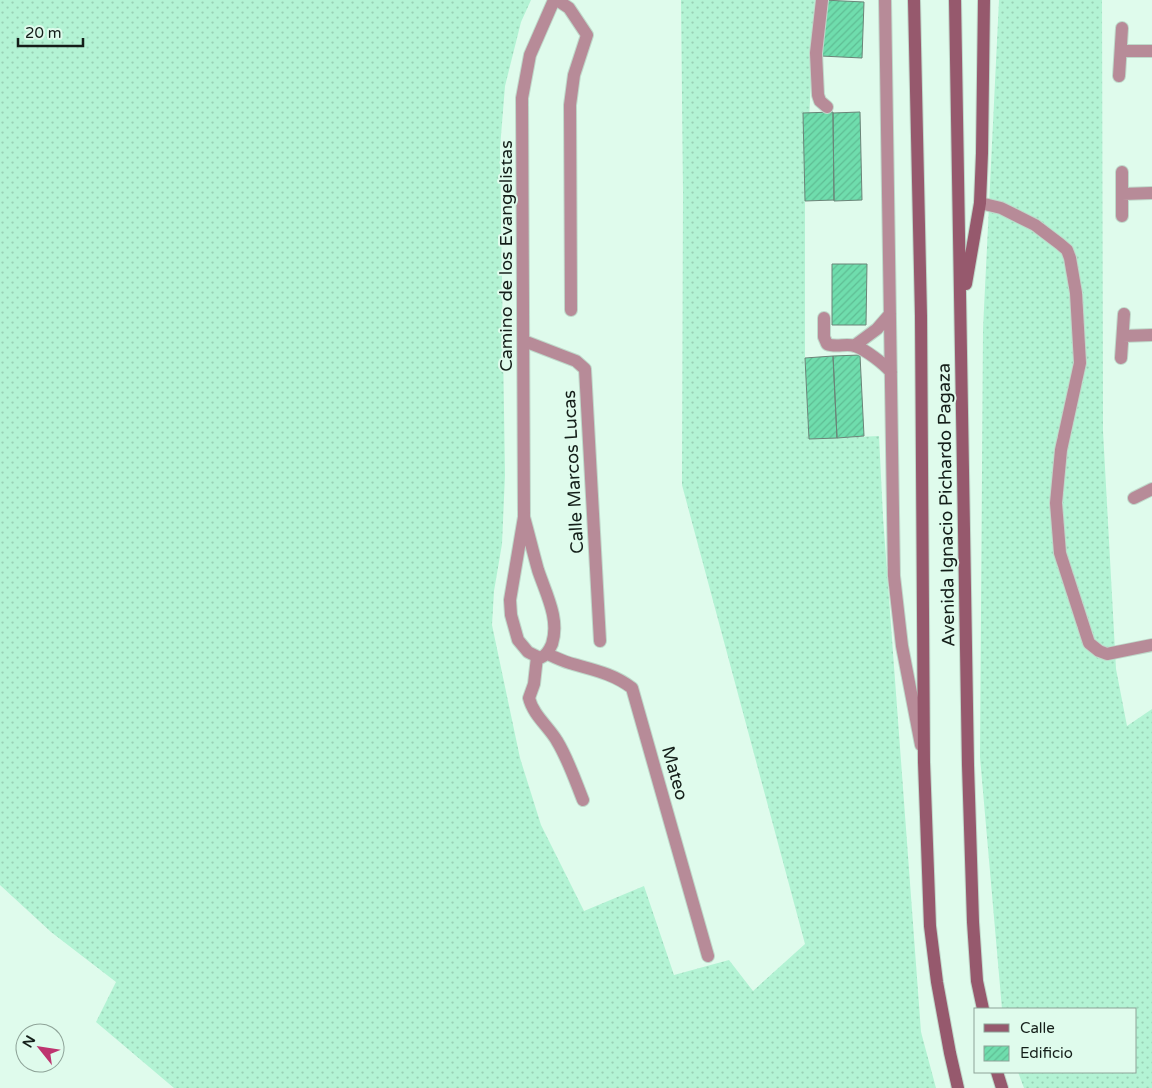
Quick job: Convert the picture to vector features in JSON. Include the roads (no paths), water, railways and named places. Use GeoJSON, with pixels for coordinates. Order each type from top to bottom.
{"type":"FeatureCollection","features":[{"type":"Feature","properties":{"kind":"main road","name":"Avenida Ignacio Pichardo Pagaza"},"geometry":{"type":"LineString","coordinates":[[914,0],[921,316],[924,762],[930,926],[940,999],[958,1088]]}},
{"type":"Feature","properties":{"kind":"main road","name":"Avenida Ignacio Pichardo Pagaza"},"geometry":{"type":"LineString","coordinates":[[955,0],[970,824],[977,981],[983,1008]]}},
{"type":"Feature","properties":{"kind":"main road"},"geometry":{"type":"LineString","coordinates":[[961,314],[980,203],[984,0]]}},
{"type":"Feature","properties":{"kind":"main road"},"geometry":{"type":"LineString","coordinates":[[997,1073],[1002,1088]]}},
{"type":"Feature","properties":{"kind":"street"},"geometry":{"type":"LineString","coordinates":[[555,0],[569,8],[587,35],[574,75],[570,105],[571,310]]}},
{"type":"Feature","properties":{"kind":"street","name":"Camino de los Evangelistas"},"geometry":{"type":"LineString","coordinates":[[524,517],[538,570],[553,612],[555,627],[554,636],[542,656],[523,648],[518,640],[511,615],[510,600],[524,517],[522,98],[530,55],[555,0]]}},
{"type":"Feature","properties":{"kind":"street"},"geometry":{"type":"LineString","coordinates":[[822,0],[816,53],[818,95],[820,101],[827,107]]}},
{"type":"Feature","properties":{"kind":"street","name":"Avenida Ignacio Pichardo Pagaza"},"geometry":{"type":"LineString","coordinates":[[885,0],[894,576],[907,673],[924,762]]}},
{"type":"Feature","properties":{"kind":"street"},"geometry":{"type":"LineString","coordinates":[[1120,76],[1122,28]]}},
{"type":"Feature","properties":{"kind":"street"},"geometry":{"type":"LineString","coordinates":[[1121,51],[1152,51]]}},
{"type":"Feature","properties":{"kind":"street"},"geometry":{"type":"LineString","coordinates":[[1122,172],[1122,216]]}},
{"type":"Feature","properties":{"kind":"street"},"geometry":{"type":"LineString","coordinates":[[1122,194],[1152,193]]}},
{"type":"Feature","properties":{"kind":"street"},"geometry":{"type":"LineString","coordinates":[[980,203],[1001,208],[1035,225],[1060,244],[1070,258],[1076,293],[1080,363],[1061,450],[1056,502],[1060,553],[1089,643],[1094,648],[1107,654],[1152,645]]}},
{"type":"Feature","properties":{"kind":"street"},"geometry":{"type":"LineString","coordinates":[[854,346],[878,329],[890,314]]}},
{"type":"Feature","properties":{"kind":"street"},"geometry":{"type":"LineString","coordinates":[[1122,358],[1124,314]]}},
{"type":"Feature","properties":{"kind":"street"},"geometry":{"type":"LineString","coordinates":[[824,318],[824,337],[827,344],[833,346],[854,346],[877,359],[891,372]]}},
{"type":"Feature","properties":{"kind":"street"},"geometry":{"type":"LineString","coordinates":[[1123,336],[1152,335]]}},
{"type":"Feature","properties":{"kind":"street","name":"Calle Marcos Lucas"},"geometry":{"type":"LineString","coordinates":[[524,341],[576,361],[585,369],[600,641]]}},
{"type":"Feature","properties":{"kind":"street"},"geometry":{"type":"LineString","coordinates":[[1134,498],[1152,489]]}},
{"type":"Feature","properties":{"kind":"street"},"geometry":{"type":"LineString","coordinates":[[542,656],[536,672],[530,703],[557,740],[583,800]]}},
{"type":"Feature","properties":{"kind":"street","name":"Mateo"},"geometry":{"type":"LineString","coordinates":[[542,656],[604,672],[632,688],[708,956]]}}]}
